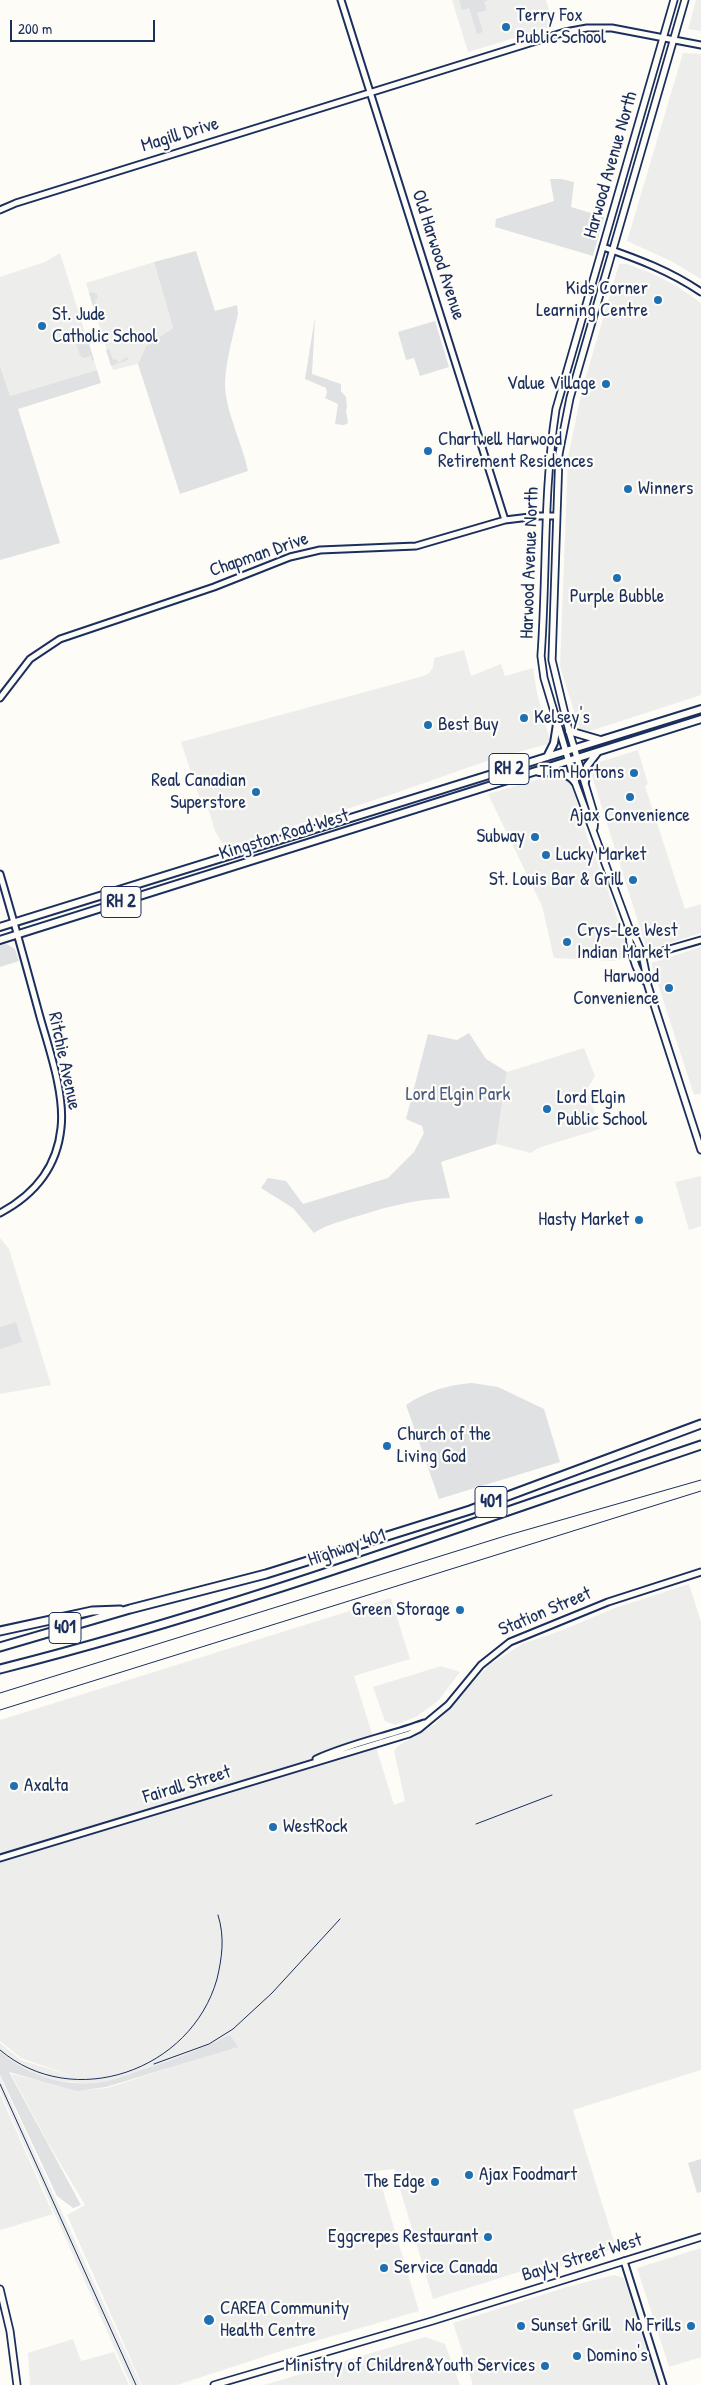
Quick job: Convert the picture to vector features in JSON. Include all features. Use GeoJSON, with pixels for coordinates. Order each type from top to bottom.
{"type":"FeatureCollection","features":[{"type":"Feature","properties":{"kind":"highway","name":"Highway 401"},"geometry":{"type":"LineString","coordinates":[[0,1646],[130,1609],[266,1574],[461,1512],[701,1424]]}},
{"type":"Feature","properties":{"kind":"highway","name":"Highway 401"},"geometry":{"type":"LineString","coordinates":[[0,1671],[298,1582],[701,1446]]}},
{"type":"Feature","properties":{"kind":"highway"},"geometry":{"type":"LineString","coordinates":[[0,1631],[92,1611],[130,1609]]}},
{"type":"Feature","properties":{"kind":"main road","name":"Harwood Avenue North"},"geometry":{"type":"LineString","coordinates":[[594,828],[587,819],[557,724],[544,678],[541,656],[545,516],[549,454],[556,410],[674,0]]}},
{"type":"Feature","properties":{"kind":"main road","name":"Harwood Avenue North"},"geometry":{"type":"LineString","coordinates":[[574,749],[552,660],[559,454],[570,398],[685,0]]}},
{"type":"Feature","properties":{"kind":"main road","name":"RH 2"},"geometry":{"type":"LineString","coordinates":[[574,749],[701,709]]}},
{"type":"Feature","properties":{"kind":"main road","name":"RH 2"},"geometry":{"type":"LineString","coordinates":[[577,758],[701,720]]}},
{"type":"Feature","properties":{"kind":"main road"},"geometry":{"type":"LineString","coordinates":[[547,757],[554,743],[557,724]]}},
{"type":"Feature","properties":{"kind":"main road"},"geometry":{"type":"LineString","coordinates":[[569,731],[601,740]]}},
{"type":"Feature","properties":{"kind":"main road"},"geometry":{"type":"LineString","coordinates":[[574,749],[595,817],[594,828],[629,928],[636,937],[648,978],[647,984]]}},
{"type":"Feature","properties":{"kind":"main road","name":"Kingston Road West"},"geometry":{"type":"LineString","coordinates":[[0,927],[574,749]]}},
{"type":"Feature","properties":{"kind":"main road"},"geometry":{"type":"LineString","coordinates":[[584,782],[587,766],[598,752]]}},
{"type":"Feature","properties":{"kind":"main road","name":"Kingston Road West"},"geometry":{"type":"LineString","coordinates":[[0,940],[577,758]]}},
{"type":"Feature","properties":{"kind":"main road"},"geometry":{"type":"LineString","coordinates":[[536,772],[563,773],[572,777],[575,782]]}},
{"type":"Feature","properties":{"kind":"main road"},"geometry":{"type":"LineString","coordinates":[[629,928],[629,939],[641,978],[647,984],[701,1150]]}},
{"type":"Feature","properties":{"kind":"main road","name":"Bayly Street West"},"geometry":{"type":"LineString","coordinates":[[214,2385],[701,2237]]}},
{"type":"Feature","properties":{"kind":"main road"},"geometry":{"type":"LineString","coordinates":[[0,2289],[10,2331],[17,2384]]}},
{"type":"Feature","properties":{"kind":"street","name":"Old Harwood Avenue"},"geometry":{"type":"LineString","coordinates":[[342,0],[505,520]]}},
{"type":"Feature","properties":{"kind":"street","name":"Magill Drive"},"geometry":{"type":"LineString","coordinates":[[0,210],[16,203],[370,91],[541,39],[587,28],[612,28],[701,45]]}},
{"type":"Feature","properties":{"kind":"street"},"geometry":{"type":"LineString","coordinates":[[603,247],[649,263],[682,279],[701,292]]}},
{"type":"Feature","properties":{"kind":"street","name":"Chapman Drive"},"geometry":{"type":"LineString","coordinates":[[0,698],[30,660],[60,639],[214,587],[290,557],[320,550],[416,546],[505,520],[556,516]]}},
{"type":"Feature","properties":{"kind":"street"},"geometry":{"type":"LineString","coordinates":[[0,874],[14,923]]}},
{"type":"Feature","properties":{"kind":"street","name":"Ritchie Avenue"},"geometry":{"type":"LineString","coordinates":[[0,1213],[23,1200],[37,1186],[52,1162],[61,1128],[62,1112],[56,1082],[14,923]]}},
{"type":"Feature","properties":{"kind":"street"},"geometry":{"type":"LineString","coordinates":[[635,959],[701,940]]}},
{"type":"Feature","properties":{"kind":"street","name":"Station Street"},"geometry":{"type":"LineString","coordinates":[[384,1743],[409,1734],[428,1722],[448,1705],[480,1665],[510,1642],[608,1602],[701,1572]]}},
{"type":"Feature","properties":{"kind":"street","name":"Station Street"},"geometry":{"type":"LineString","coordinates":[[307,1764],[348,1747],[396,1734],[428,1722]]}},
{"type":"Feature","properties":{"kind":"street","name":"Fairall Street"},"geometry":{"type":"LineString","coordinates":[[0,1858],[307,1764],[384,1743]]}},
{"type":"Feature","properties":{"kind":"street"},"geometry":{"type":"LineString","coordinates":[[624,2261],[663,2385]]}},
{"type":"Feature","properties":{"kind":"shaded area","name":"Terry Fox Public School"},"geometry":{"type":"Polygon","coordinates":[[[452,0],[546,0],[554,26],[468,52],[452,0]]]}},
{"type":"Feature","properties":{"kind":"shaded area"},"geometry":{"type":"Polygon","coordinates":[[[696,0],[701,0],[701,31],[688,29],[696,0]]]}},
{"type":"Feature","properties":{"kind":"shaded area"},"geometry":{"type":"Polygon","coordinates":[[[683,53],[701,54],[701,279],[673,262],[627,241],[683,53]]]}},
{"type":"Feature","properties":{"kind":"shaded area","name":"St. Jude Catholic School"},"geometry":{"type":"Polygon","coordinates":[[[60,253],[97,370],[10,396],[0,366],[0,277],[45,262],[60,253]]]}},
{"type":"Feature","properties":{"kind":"shaded area"},"geometry":{"type":"Polygon","coordinates":[[[154,262],[173,328],[146,346],[138,364],[113,370],[86,283],[154,262]]]}},
{"type":"Feature","properties":{"kind":"shaded area"},"geometry":{"type":"Polygon","coordinates":[[[619,264],[627,264],[651,273],[677,286],[701,303],[701,695],[581,734],[560,666],[568,457],[582,390],[619,264]]]}},
{"type":"Feature","properties":{"kind":"shaded area"},"geometry":{"type":"Polygon","coordinates":[[[464,650],[471,676],[501,664],[505,676],[533,668],[537,693],[550,740],[549,744],[498,757],[390,795],[225,848],[215,831],[208,808],[201,802],[181,742],[420,677],[428,674],[433,668],[434,658],[464,650]]]}},
{"type":"Feature","properties":{"kind":"shaded area"},"geometry":{"type":"Polygon","coordinates":[[[638,750],[648,784],[645,786],[685,909],[701,904],[701,933],[650,949],[646,947],[591,773],[596,763],[638,750]]]}},
{"type":"Feature","properties":{"kind":"shaded area"},"geometry":{"type":"Polygon","coordinates":[[[553,775],[566,776],[572,784],[587,837],[604,879],[628,950],[621,959],[612,961],[554,958],[542,906],[488,794],[553,775]]]}},
{"type":"Feature","properties":{"kind":"shaded area"},"geometry":{"type":"Polygon","coordinates":[[[701,947],[701,1093],[694,1095],[651,963],[701,947]]]}},
{"type":"Feature","properties":{"kind":"shaded area","name":"Lord Elgin Public School"},"geometry":{"type":"Polygon","coordinates":[[[584,1048],[595,1076],[587,1089],[600,1129],[538,1148],[531,1153],[496,1144],[507,1072],[584,1048]]]}},
{"type":"Feature","properties":{"kind":"shaded area"},"geometry":{"type":"Polygon","coordinates":[[[701,1176],[701,1226],[689,1230],[675,1182],[701,1176]]]}},
{"type":"Feature","properties":{"kind":"shaded area"},"geometry":{"type":"Polygon","coordinates":[[[0,1238],[9,1249],[51,1385],[0,1394],[0,1238]]]}},
{"type":"Feature","properties":{"kind":"shaded area"},"geometry":{"type":"Polygon","coordinates":[[[689,1584],[701,1622],[701,2070],[573,2110],[616,2248],[524,2278],[522,2271],[433,2299],[394,2169],[377,2171],[419,2311],[281,2351],[177,2385],[142,2385],[67,2215],[85,2205],[47,2141],[11,2074],[83,2090],[107,2088],[213,2054],[207,2048],[115,2080],[89,2084],[43,2079],[25,2071],[0,2054],[0,2043],[21,2060],[72,2076],[21,2058],[0,2041],[0,1720],[391,1598],[410,1659],[354,1676],[394,1805],[405,1801],[394,1751],[398,1746],[435,1724],[489,1665],[522,1644],[560,1631],[615,1608],[689,1584]]]}},
{"type":"Feature","properties":{"kind":"shaded area"},"geometry":{"type":"Polygon","coordinates":[[[441,1666],[460,1672],[438,1701],[416,1717],[395,1725],[385,1721],[373,1687],[441,1666]]]}},
{"type":"Feature","properties":{"kind":"shaded area"},"geometry":{"type":"Polygon","coordinates":[[[0,2077],[141,2385],[131,2385],[0,2091],[0,2077]]]}},
{"type":"Feature","properties":{"kind":"shaded area"},"geometry":{"type":"Polygon","coordinates":[[[0,2094],[53,2214],[1,2230],[0,2229],[0,2094]]]}},
{"type":"Feature","properties":{"kind":"shaded area"},"geometry":{"type":"Polygon","coordinates":[[[701,2248],[701,2357],[669,2367],[637,2268],[701,2248]]]}},
{"type":"Feature","properties":{"kind":"shaded area"},"geometry":{"type":"Polygon","coordinates":[[[614,2275],[624,2278],[658,2385],[473,2385],[453,2323],[567,2287],[614,2275]]]}},
{"type":"Feature","properties":{"kind":"shaded area"},"geometry":{"type":"Polygon","coordinates":[[[425,2337],[445,2344],[460,2385],[264,2385],[425,2337]]]}},
{"type":"Feature","properties":{"kind":"shaded area"},"geometry":{"type":"Polygon","coordinates":[[[73,2339],[81,2361],[114,2352],[129,2385],[30,2385],[28,2353],[73,2339]]]}},
{"type":"Feature","properties":{"kind":"green space"},"geometry":{"type":"Polygon","coordinates":[[[459,0],[489,0],[484,2],[487,10],[477,13],[483,32],[477,34],[469,8],[462,10],[459,0]]]}},
{"type":"Feature","properties":{"kind":"green space"},"geometry":{"type":"Polygon","coordinates":[[[550,179],[574,182],[571,207],[604,217],[593,256],[495,227],[496,219],[554,201],[550,179]]]}},
{"type":"Feature","properties":{"kind":"green space"},"geometry":{"type":"Polygon","coordinates":[[[196,251],[215,311],[237,305],[238,314],[227,365],[225,392],[248,471],[180,494],[138,364],[146,346],[173,328],[154,262],[196,251]]]}},
{"type":"Feature","properties":{"kind":"green space"},"geometry":{"type":"Polygon","coordinates":[[[89,293],[97,294],[98,298],[95,300],[101,319],[97,320],[89,293]]]}},
{"type":"Feature","properties":{"kind":"green space"},"geometry":{"type":"Polygon","coordinates":[[[315,317],[312,374],[341,384],[341,391],[346,397],[347,408],[348,423],[344,425],[335,424],[338,404],[325,398],[326,388],[305,379],[315,317]]]}},
{"type":"Feature","properties":{"kind":"green space"},"geometry":{"type":"Polygon","coordinates":[[[435,321],[449,367],[420,376],[414,358],[406,360],[398,332],[435,321]]]}},
{"type":"Feature","properties":{"kind":"green space"},"geometry":{"type":"Polygon","coordinates":[[[80,337],[87,337],[94,360],[92,361],[91,356],[83,358],[80,355],[76,343],[80,337]]]}},
{"type":"Feature","properties":{"kind":"green space"},"geometry":{"type":"Polygon","coordinates":[[[109,349],[113,360],[117,359],[118,363],[127,357],[128,360],[111,366],[106,350],[109,349]]]}},
{"type":"Feature","properties":{"kind":"green space"},"geometry":{"type":"Polygon","coordinates":[[[0,366],[10,396],[97,370],[101,383],[18,409],[60,543],[0,560],[0,366]]]}},
{"type":"Feature","properties":{"kind":"green space"},"geometry":{"type":"Polygon","coordinates":[[[7,944],[15,949],[19,961],[0,967],[0,945],[7,944]]]}},
{"type":"Feature","properties":{"kind":"green space","name":"Lord Elgin Park"},"geometry":{"type":"Polygon","coordinates":[[[469,1033],[486,1059],[507,1072],[496,1144],[441,1162],[450,1198],[415,1201],[392,1206],[335,1223],[314,1233],[293,1208],[261,1188],[268,1178],[286,1181],[303,1204],[388,1178],[414,1152],[424,1133],[422,1126],[406,1119],[428,1034],[457,1040],[469,1033]]]}},
{"type":"Feature","properties":{"kind":"green space"},"geometry":{"type":"Polygon","coordinates":[[[16,1322],[22,1342],[0,1349],[0,1327],[16,1322]]]}},
{"type":"Feature","properties":{"kind":"green space"},"geometry":{"type":"Polygon","coordinates":[[[472,1383],[498,1387],[544,1409],[560,1462],[439,1499],[406,1405],[438,1390],[454,1385],[472,1383]]]}},
{"type":"Feature","properties":{"kind":"green space"},"geometry":{"type":"Polygon","coordinates":[[[230,2035],[238,2047],[106,2087],[77,2091],[9,2072],[81,2205],[73,2208],[57,2196],[0,2075],[0,2052],[24,2068],[51,2079],[65,2082],[94,2083],[113,2080],[169,2061],[230,2035]]]}},
{"type":"Feature","properties":{"kind":"green space"},"geometry":{"type":"Polygon","coordinates":[[[701,2159],[701,2192],[697,2193],[688,2163],[701,2159]]]}},
{"type":"Feature","properties":{"kind":"railway"},"geometry":{"type":"LineString","coordinates":[[0,1693],[505,1536],[701,1480]]}},
{"type":"Feature","properties":{"kind":"railway"},"geometry":{"type":"LineString","coordinates":[[0,1710],[701,1491]]}},
{"type":"Feature","properties":{"kind":"railway"},"geometry":{"type":"LineString","coordinates":[[476,1824],[552,1795]]}},
{"type":"Feature","properties":{"kind":"railway"},"geometry":{"type":"LineString","coordinates":[[0,2050],[29,2069],[61,2078],[94,2079],[126,2072],[156,2058],[182,2038],[203,2011],[217,1979],[222,1947],[218,1915]]}},
{"type":"Feature","properties":{"kind":"railway"},"geometry":{"type":"LineString","coordinates":[[154,2064],[209,2044],[233,2029],[272,1993],[340,1919]]}},
{"type":"Feature","properties":{"kind":"railway"},"geometry":{"type":"LineString","coordinates":[[0,2084],[136,2385]]}},
{"type":"Feature","properties":{"kind":"place","name":"Terry Fox Public School"},"geometry":{"type":"Point","coordinates":[506,27]}},
{"type":"Feature","properties":{"kind":"place","name":"Kids Corner Learning Centre"},"geometry":{"type":"Point","coordinates":[658,300]}},
{"type":"Feature","properties":{"kind":"place","name":"St. Jude Catholic School"},"geometry":{"type":"Point","coordinates":[42,326]}},
{"type":"Feature","properties":{"kind":"place","name":"Value Village"},"geometry":{"type":"Point","coordinates":[606,384]}},
{"type":"Feature","properties":{"kind":"place","name":"Chartwell Harwood Retirement Residences"},"geometry":{"type":"Point","coordinates":[428,451]}},
{"type":"Feature","properties":{"kind":"place","name":"Winners"},"geometry":{"type":"Point","coordinates":[628,489]}},
{"type":"Feature","properties":{"kind":"place","name":"Purple Bubble"},"geometry":{"type":"Point","coordinates":[617,578]}},
{"type":"Feature","properties":{"kind":"place","name":"Kelsey's"},"geometry":{"type":"Point","coordinates":[524,718]}},
{"type":"Feature","properties":{"kind":"place","name":"Best Buy"},"geometry":{"type":"Point","coordinates":[428,725]}},
{"type":"Feature","properties":{"kind":"place","name":"Tim Hortons"},"geometry":{"type":"Point","coordinates":[634,773]}},
{"type":"Feature","properties":{"kind":"place","name":"Real Canadian Superstore"},"geometry":{"type":"Point","coordinates":[256,792]}},
{"type":"Feature","properties":{"kind":"place","name":"Ajax Convenience"},"geometry":{"type":"Point","coordinates":[630,797]}},
{"type":"Feature","properties":{"kind":"place","name":"Subway"},"geometry":{"type":"Point","coordinates":[535,837]}},
{"type":"Feature","properties":{"kind":"place","name":"Lucky Market"},"geometry":{"type":"Point","coordinates":[546,855]}},
{"type":"Feature","properties":{"kind":"place","name":"St. Louis Bar & Grill"},"geometry":{"type":"Point","coordinates":[633,880]}},
{"type":"Feature","properties":{"kind":"place","name":"Crys-Lee West Indian Market"},"geometry":{"type":"Point","coordinates":[567,942]}},
{"type":"Feature","properties":{"kind":"place","name":"Harwood Convenience"},"geometry":{"type":"Point","coordinates":[669,988]}},
{"type":"Feature","properties":{"kind":"place","name":"Lord Elgin Public School"},"geometry":{"type":"Point","coordinates":[547,1109]}},
{"type":"Feature","properties":{"kind":"place","name":"Hasty Market"},"geometry":{"type":"Point","coordinates":[639,1220]}},
{"type":"Feature","properties":{"kind":"place","name":"Church of the Living God"},"geometry":{"type":"Point","coordinates":[387,1446]}},
{"type":"Feature","properties":{"kind":"place","name":"Green Storage"},"geometry":{"type":"Point","coordinates":[460,1610]}},
{"type":"Feature","properties":{"kind":"place","name":"Axalta"},"geometry":{"type":"Point","coordinates":[14,1786]}},
{"type":"Feature","properties":{"kind":"place","name":"WestRock"},"geometry":{"type":"Point","coordinates":[273,1827]}},
{"type":"Feature","properties":{"kind":"place","name":"Ajax Foodmart"},"geometry":{"type":"Point","coordinates":[469,2175]}},
{"type":"Feature","properties":{"kind":"place","name":"The Edge"},"geometry":{"type":"Point","coordinates":[435,2182]}},
{"type":"Feature","properties":{"kind":"place","name":"Eggcrepes Restaurant"},"geometry":{"type":"Point","coordinates":[488,2237]}},
{"type":"Feature","properties":{"kind":"place","name":"Service Canada"},"geometry":{"type":"Point","coordinates":[384,2268]}},
{"type":"Feature","properties":{"kind":"place","name":"CAREA Community Health Centre"},"geometry":{"type":"Point","coordinates":[209,2320]}},
{"type":"Feature","properties":{"kind":"place","name":"Sunset Grill"},"geometry":{"type":"Point","coordinates":[521,2326]}},
{"type":"Feature","properties":{"kind":"place","name":"No Frills"},"geometry":{"type":"Point","coordinates":[691,2326]}},
{"type":"Feature","properties":{"kind":"place","name":"Domino's"},"geometry":{"type":"Point","coordinates":[577,2356]}},
{"type":"Feature","properties":{"kind":"place","name":"Ministry of Children&Youth Services"},"geometry":{"type":"Point","coordinates":[545,2366]}}]}
